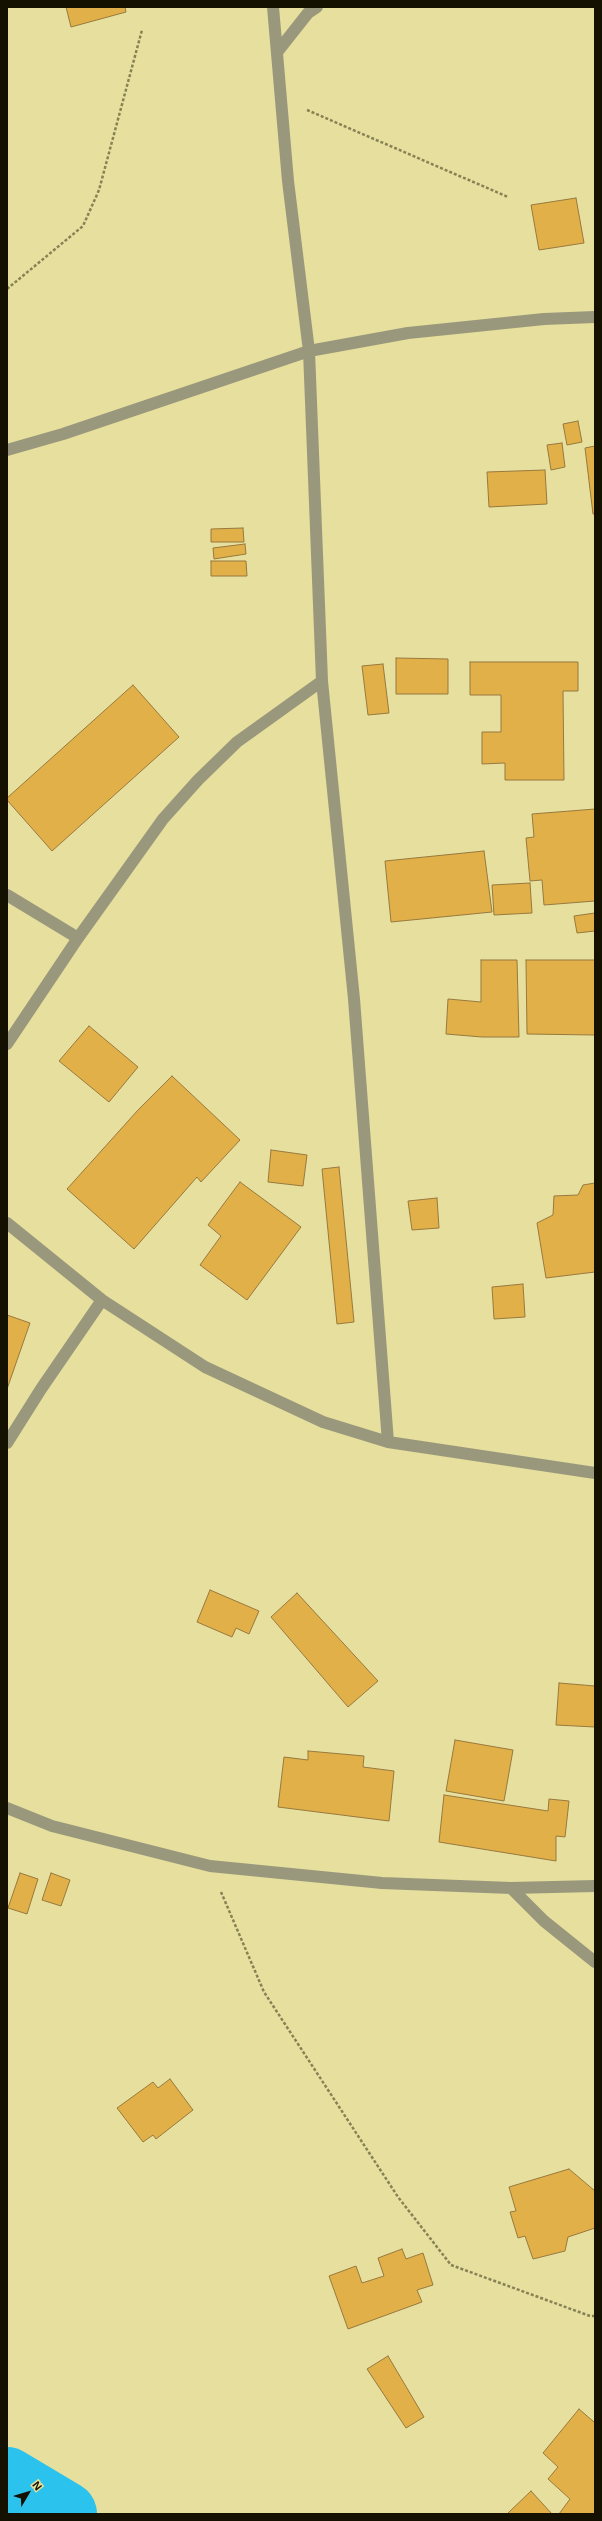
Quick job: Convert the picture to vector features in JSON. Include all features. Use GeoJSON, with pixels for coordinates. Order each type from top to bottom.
{"type":"FeatureCollection","features":[{"type":"Feature","properties":{"kind":"street"},"geometry":{"type":"LineString","coordinates":[[273,7],[278,51],[288,181],[309,351],[322,681],[354,999],[388,1442]]}},
{"type":"Feature","properties":{"kind":"street"},"geometry":{"type":"LineString","coordinates":[[278,51],[308,13],[318,7]]}},
{"type":"Feature","properties":{"kind":"street"},"geometry":{"type":"LineString","coordinates":[[7,450],[63,434],[309,351],[408,333],[544,319],[595,317]]}},
{"type":"Feature","properties":{"kind":"street"},"geometry":{"type":"LineString","coordinates":[[7,1044],[78,938],[163,819],[198,780],[237,742],[322,681]]}},
{"type":"Feature","properties":{"kind":"street"},"geometry":{"type":"LineString","coordinates":[[7,895],[78,938]]}},
{"type":"Feature","properties":{"kind":"street"},"geometry":{"type":"LineString","coordinates":[[7,1223],[102,1300],[205,1367],[323,1422],[388,1442],[595,1473]]}},
{"type":"Feature","properties":{"kind":"street"},"geometry":{"type":"LineString","coordinates":[[7,1443],[41,1389],[102,1300]]}},
{"type":"Feature","properties":{"kind":"street"},"geometry":{"type":"LineString","coordinates":[[7,1808],[52,1826],[210,1866],[382,1884],[511,1888],[595,1886]]}},
{"type":"Feature","properties":{"kind":"street"},"geometry":{"type":"LineString","coordinates":[[511,1888],[544,1921],[595,1962]]}},
{"type":"Feature","properties":{"kind":"path"},"geometry":{"type":"LineString","coordinates":[[7,289],[83,226],[99,190],[142,30]]}},
{"type":"Feature","properties":{"kind":"path"},"geometry":{"type":"LineString","coordinates":[[282,99],[508,197]]}},
{"type":"Feature","properties":{"kind":"path"},"geometry":{"type":"LineString","coordinates":[[210,1866],[264,1992],[398,2197],[451,2264],[590,2316],[595,2316]]}},
{"type":"Feature","properties":{"kind":"building"},"geometry":{"type":"Polygon","coordinates":[[[66,7],[125,7],[126,12],[71,27],[66,7]]]}},
{"type":"Feature","properties":{"kind":"building"},"geometry":{"type":"Polygon","coordinates":[[[576,198],[584,243],[539,250],[531,205],[576,198]]]}},
{"type":"Feature","properties":{"kind":"building"},"geometry":{"type":"Polygon","coordinates":[[[578,421],[582,442],[567,445],[563,424],[578,421]]]}},
{"type":"Feature","properties":{"kind":"building"},"geometry":{"type":"Polygon","coordinates":[[[562,443],[565,467],[551,470],[547,445],[562,443]]]}},
{"type":"Feature","properties":{"kind":"building"},"geometry":{"type":"Polygon","coordinates":[[[595,446],[595,514],[593,514],[585,448],[595,446]]]}},
{"type":"Feature","properties":{"kind":"building"},"geometry":{"type":"Polygon","coordinates":[[[545,470],[547,504],[489,507],[487,472],[545,470]]]}},
{"type":"Feature","properties":{"kind":"building"},"geometry":{"type":"Polygon","coordinates":[[[243,528],[244,542],[211,542],[211,529],[243,528]]]}},
{"type":"Feature","properties":{"kind":"building"},"geometry":{"type":"Polygon","coordinates":[[[245,544],[246,554],[214,559],[213,548],[245,544]]]}},
{"type":"Feature","properties":{"kind":"building"},"geometry":{"type":"Polygon","coordinates":[[[211,561],[246,561],[247,576],[211,576],[211,561]]]}},
{"type":"Feature","properties":{"kind":"building"},"geometry":{"type":"Polygon","coordinates":[[[396,658],[448,659],[448,694],[396,694],[396,658]]]}},
{"type":"Feature","properties":{"kind":"building"},"geometry":{"type":"Polygon","coordinates":[[[470,662],[578,662],[578,691],[563,691],[564,780],[505,780],[505,763],[482,764],[482,732],[501,732],[501,695],[470,695],[470,662]]]}},
{"type":"Feature","properties":{"kind":"building"},"geometry":{"type":"Polygon","coordinates":[[[383,664],[389,713],[368,715],[362,666],[383,664]]]}},
{"type":"Feature","properties":{"kind":"building"},"geometry":{"type":"Polygon","coordinates":[[[133,685],[179,737],[52,851],[7,800],[7,798],[133,685]]]}},
{"type":"Feature","properties":{"kind":"building"},"geometry":{"type":"Polygon","coordinates":[[[595,809],[595,901],[544,905],[542,880],[530,881],[526,838],[534,837],[532,814],[595,809]]]}},
{"type":"Feature","properties":{"kind":"building"},"geometry":{"type":"Polygon","coordinates":[[[484,851],[492,912],[391,922],[385,861],[484,851]]]}},
{"type":"Feature","properties":{"kind":"building"},"geometry":{"type":"Polygon","coordinates":[[[530,883],[532,913],[494,915],[492,885],[530,883]]]}},
{"type":"Feature","properties":{"kind":"building"},"geometry":{"type":"Polygon","coordinates":[[[595,913],[595,931],[577,933],[574,916],[595,913]]]}},
{"type":"Feature","properties":{"kind":"building"},"geometry":{"type":"Polygon","coordinates":[[[481,960],[517,960],[519,1037],[482,1037],[446,1034],[448,999],[481,1002],[481,960]]]}},
{"type":"Feature","properties":{"kind":"building"},"geometry":{"type":"Polygon","coordinates":[[[526,960],[595,960],[595,1035],[527,1034],[526,960]]]}},
{"type":"Feature","properties":{"kind":"building"},"geometry":{"type":"Polygon","coordinates":[[[89,1026],[138,1067],[109,1102],[59,1061],[89,1026]]]}},
{"type":"Feature","properties":{"kind":"building"},"geometry":{"type":"Polygon","coordinates":[[[172,1076],[240,1140],[201,1182],[197,1177],[134,1249],[67,1189],[138,1110],[172,1076]]]}},
{"type":"Feature","properties":{"kind":"building"},"geometry":{"type":"Polygon","coordinates":[[[271,1150],[307,1155],[303,1186],[268,1182],[271,1150]]]}},
{"type":"Feature","properties":{"kind":"building"},"geometry":{"type":"Polygon","coordinates":[[[339,1167],[354,1322],[337,1324],[322,1169],[339,1167]]]}},
{"type":"Feature","properties":{"kind":"building"},"geometry":{"type":"Polygon","coordinates":[[[240,1182],[301,1227],[247,1300],[200,1265],[221,1236],[208,1225],[240,1182]]]}},
{"type":"Feature","properties":{"kind":"building"},"geometry":{"type":"Polygon","coordinates":[[[595,1183],[595,1272],[546,1278],[537,1223],[553,1215],[554,1196],[578,1195],[583,1185],[595,1183]]]}},
{"type":"Feature","properties":{"kind":"building"},"geometry":{"type":"Polygon","coordinates":[[[437,1198],[439,1228],[412,1230],[408,1201],[437,1198]]]}},
{"type":"Feature","properties":{"kind":"building"},"geometry":{"type":"Polygon","coordinates":[[[523,1284],[525,1317],[494,1319],[492,1287],[523,1284]]]}},
{"type":"Feature","properties":{"kind":"building"},"geometry":{"type":"Polygon","coordinates":[[[7,1315],[30,1323],[7,1389],[7,1315]]]}},
{"type":"Feature","properties":{"kind":"building"},"geometry":{"type":"Polygon","coordinates":[[[210,1590],[259,1611],[249,1634],[236,1628],[232,1637],[197,1622],[210,1590]]]}},
{"type":"Feature","properties":{"kind":"building"},"geometry":{"type":"Polygon","coordinates":[[[297,1593],[378,1681],[348,1707],[271,1617],[297,1593]]]}},
{"type":"Feature","properties":{"kind":"building"},"geometry":{"type":"Polygon","coordinates":[[[559,1683],[595,1686],[595,1727],[556,1725],[559,1683]]]}},
{"type":"Feature","properties":{"kind":"building"},"geometry":{"type":"Polygon","coordinates":[[[455,1740],[513,1750],[504,1801],[446,1791],[455,1740]]]}},
{"type":"Feature","properties":{"kind":"building"},"geometry":{"type":"Polygon","coordinates":[[[308,1751],[364,1756],[363,1767],[394,1771],[389,1821],[278,1807],[284,1757],[308,1760],[308,1751]]]}},
{"type":"Feature","properties":{"kind":"building"},"geometry":{"type":"Polygon","coordinates":[[[444,1795],[548,1811],[549,1799],[569,1801],[565,1837],[556,1836],[556,1861],[439,1842],[444,1795]]]}},
{"type":"Feature","properties":{"kind":"building"},"geometry":{"type":"Polygon","coordinates":[[[20,1873],[38,1879],[27,1914],[8,1908],[20,1873]]]}},
{"type":"Feature","properties":{"kind":"building"},"geometry":{"type":"Polygon","coordinates":[[[51,1873],[70,1880],[61,1906],[42,1900],[51,1873]]]}},
{"type":"Feature","properties":{"kind":"building"},"geometry":{"type":"Polygon","coordinates":[[[170,2079],[193,2110],[156,2139],[153,2135],[143,2142],[117,2108],[153,2082],[158,2088],[170,2079]]]}},
{"type":"Feature","properties":{"kind":"building"},"geometry":{"type":"Polygon","coordinates":[[[569,2169],[595,2191],[595,2228],[568,2237],[565,2251],[533,2259],[525,2236],[518,2238],[510,2212],[516,2211],[509,2187],[569,2169]]]}},
{"type":"Feature","properties":{"kind":"building"},"geometry":{"type":"Polygon","coordinates":[[[402,2249],[406,2259],[423,2253],[433,2285],[417,2290],[422,2302],[348,2329],[329,2276],[356,2266],[362,2283],[384,2276],[378,2258],[402,2249]]]}},
{"type":"Feature","properties":{"kind":"building"},"geometry":{"type":"Polygon","coordinates":[[[388,2356],[424,2417],[406,2428],[367,2369],[388,2356]]]}},
{"type":"Feature","properties":{"kind":"building"},"geometry":{"type":"Polygon","coordinates":[[[579,2409],[594,2422],[595,2420],[595,2514],[559,2514],[570,2499],[548,2479],[558,2467],[543,2453],[579,2409]]]}},
{"type":"Feature","properties":{"kind":"building"},"geometry":{"type":"Polygon","coordinates":[[[531,2491],[552,2514],[507,2514],[531,2491]]]}},
{"type":"Feature","properties":{"kind":"waterway"},"geometry":{"type":"LineString","coordinates":[[7,2480],[64,2514]]}}]}
